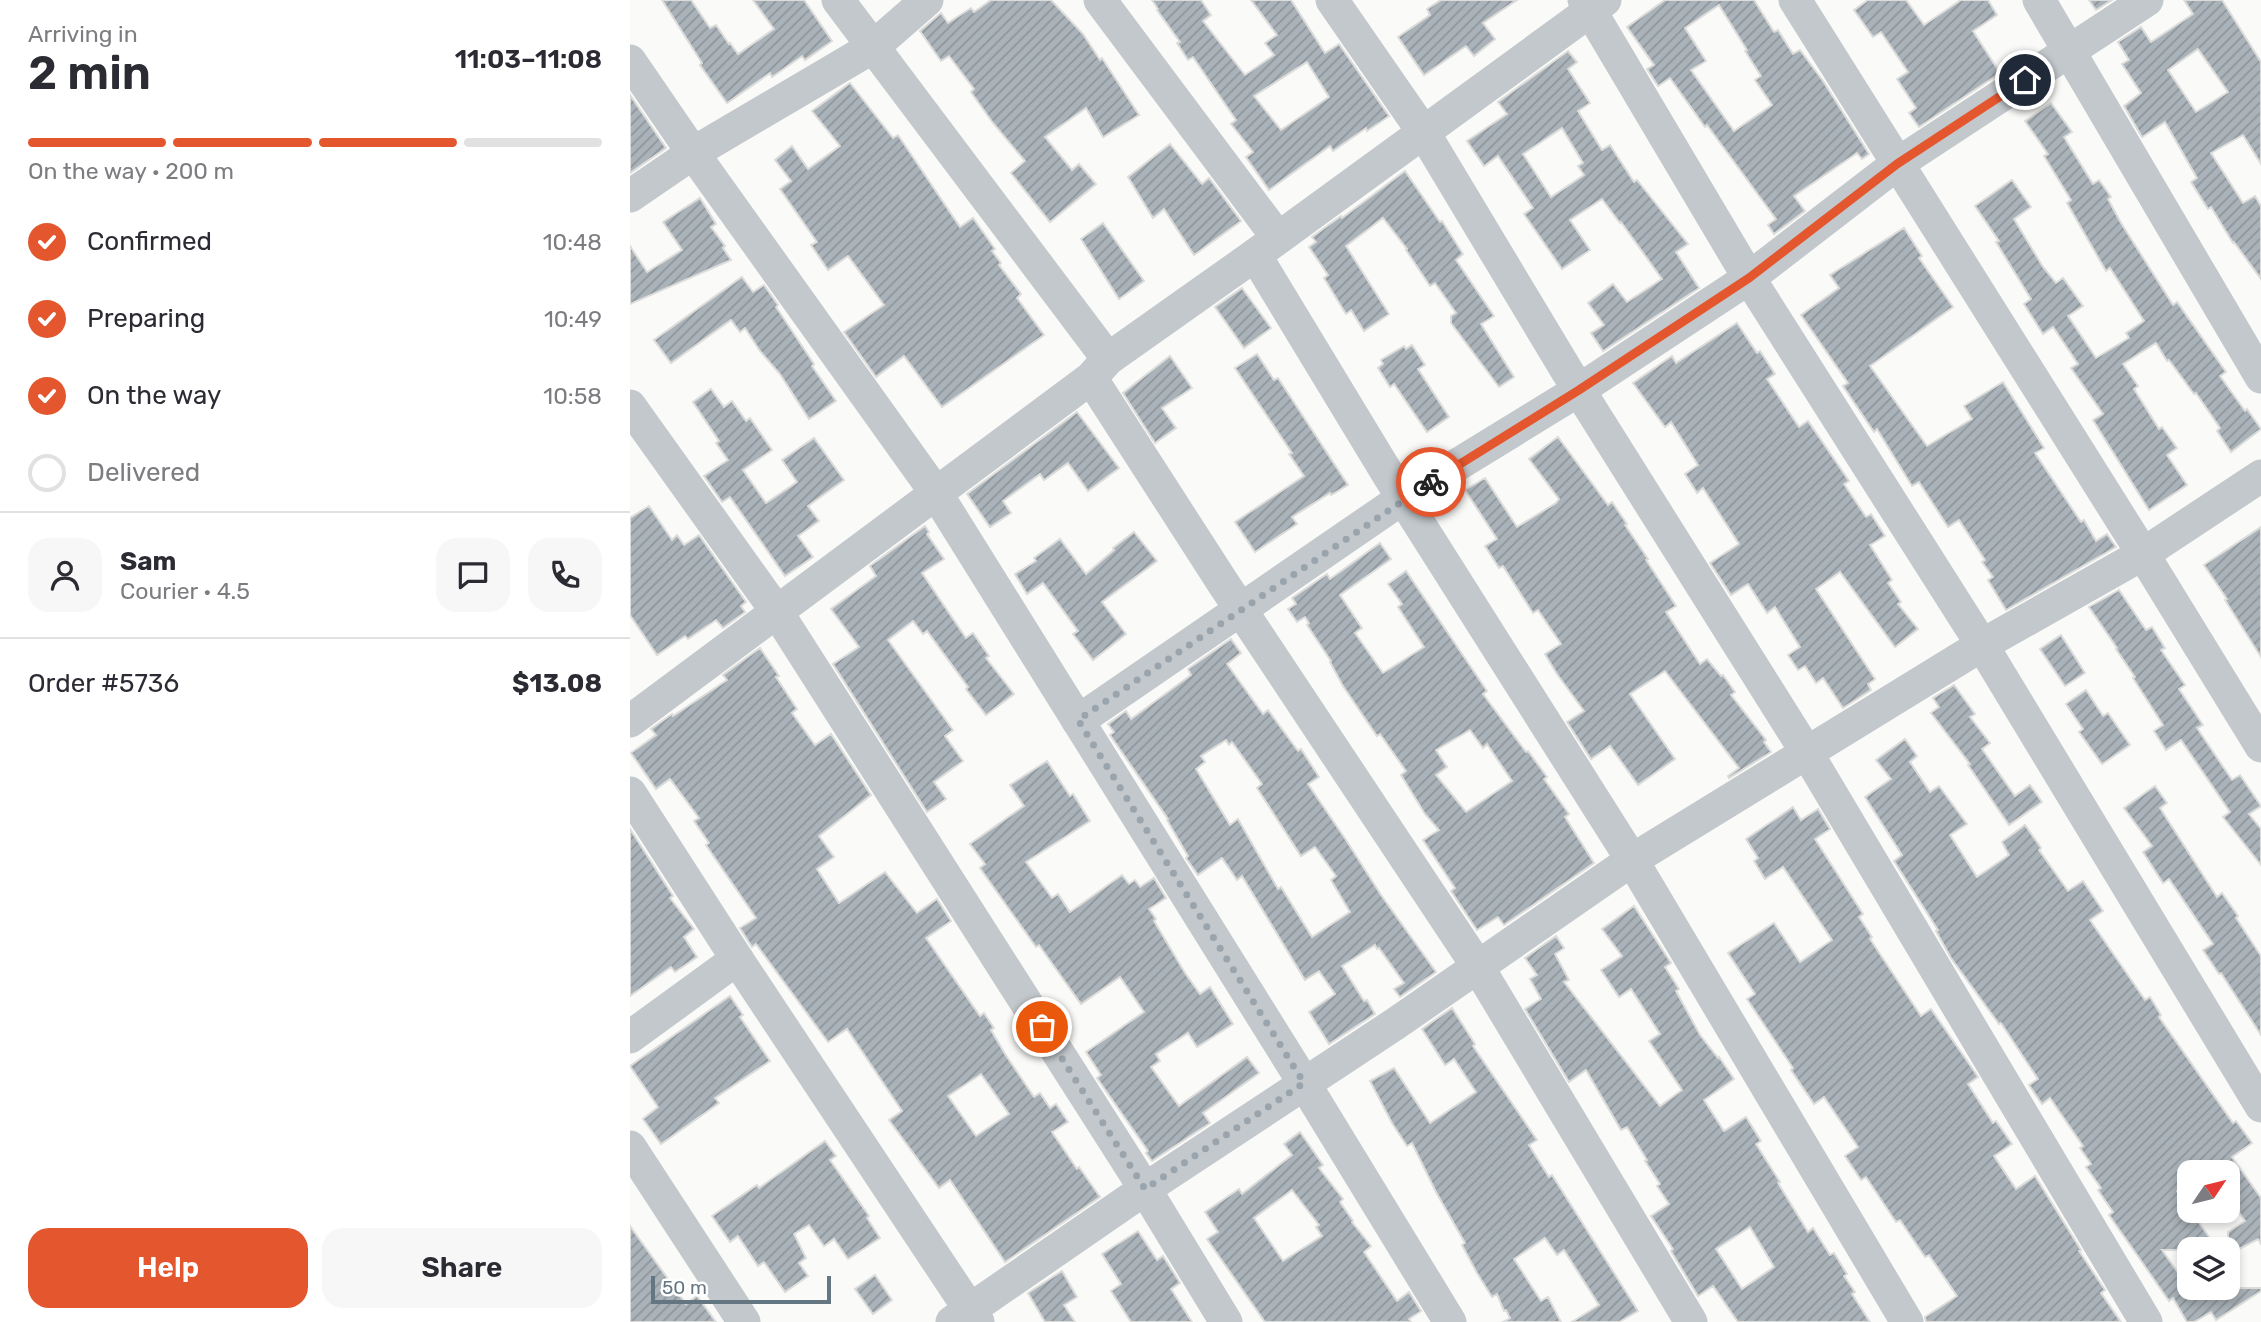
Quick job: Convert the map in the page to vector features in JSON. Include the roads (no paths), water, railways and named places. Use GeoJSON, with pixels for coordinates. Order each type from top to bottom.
{"type":"FeatureCollection","features":[{"type":"Feature","properties":{"kind":"street"},"geometry":{"type":"LineString","coordinates":[[838,0],[1100,368],[1241,610],[1478,967],[1691,1322]]}},
{"type":"Feature","properties":{"kind":"street"},"geometry":{"type":"LineString","coordinates":[[630,196],[693,153],[873,47],[927,0]]}},
{"type":"Feature","properties":{"kind":"street"},"geometry":{"type":"LineString","coordinates":[[1100,0],[1266,247],[1403,498],[1632,860],[1907,1322]]}},
{"type":"Feature","properties":{"kind":"street"},"geometry":{"type":"LineString","coordinates":[[1332,0],[1424,133],[1579,390],[1807,753],[2146,1322]]}},
{"type":"Feature","properties":{"kind":"street"},"geometry":{"type":"LineString","coordinates":[[1795,0],[2144,554],[2261,746]]}},
{"type":"Feature","properties":{"kind":"street"},"geometry":{"type":"LineString","coordinates":[[2039,0],[2261,377]]}},
{"type":"Feature","properties":{"kind":"street"},"geometry":{"type":"LineString","coordinates":[[1078,720],[1403,498],[1579,390],[1749,278],[1897,164],[2147,0]]}},
{"type":"Feature","properties":{"kind":"street"},"geometry":{"type":"LineString","coordinates":[[630,721],[1100,368],[1424,133],[1593,3],[1749,278],[1982,645],[2261,1106]]}},
{"type":"Feature","properties":{"kind":"street"},"geometry":{"type":"LineString","coordinates":[[630,61],[936,493],[1450,1322]]}},
{"type":"Feature","properties":{"kind":"street"},"geometry":{"type":"LineString","coordinates":[[630,406],[777,612],[1145,1189],[1226,1322]]}},
{"type":"Feature","properties":{"kind":"street"},"geometry":{"type":"LineString","coordinates":[[630,793],[967,1318],[1145,1189],[1395,1024],[1632,860],[1982,645],[2144,554],[2261,476]]}},
{"type":"Feature","properties":{"kind":"street"},"geometry":{"type":"LineString","coordinates":[[630,1037],[737,959]]}},
{"type":"Feature","properties":{"kind":"street"},"geometry":{"type":"LineString","coordinates":[[630,1147],[744,1322]]}}]}
